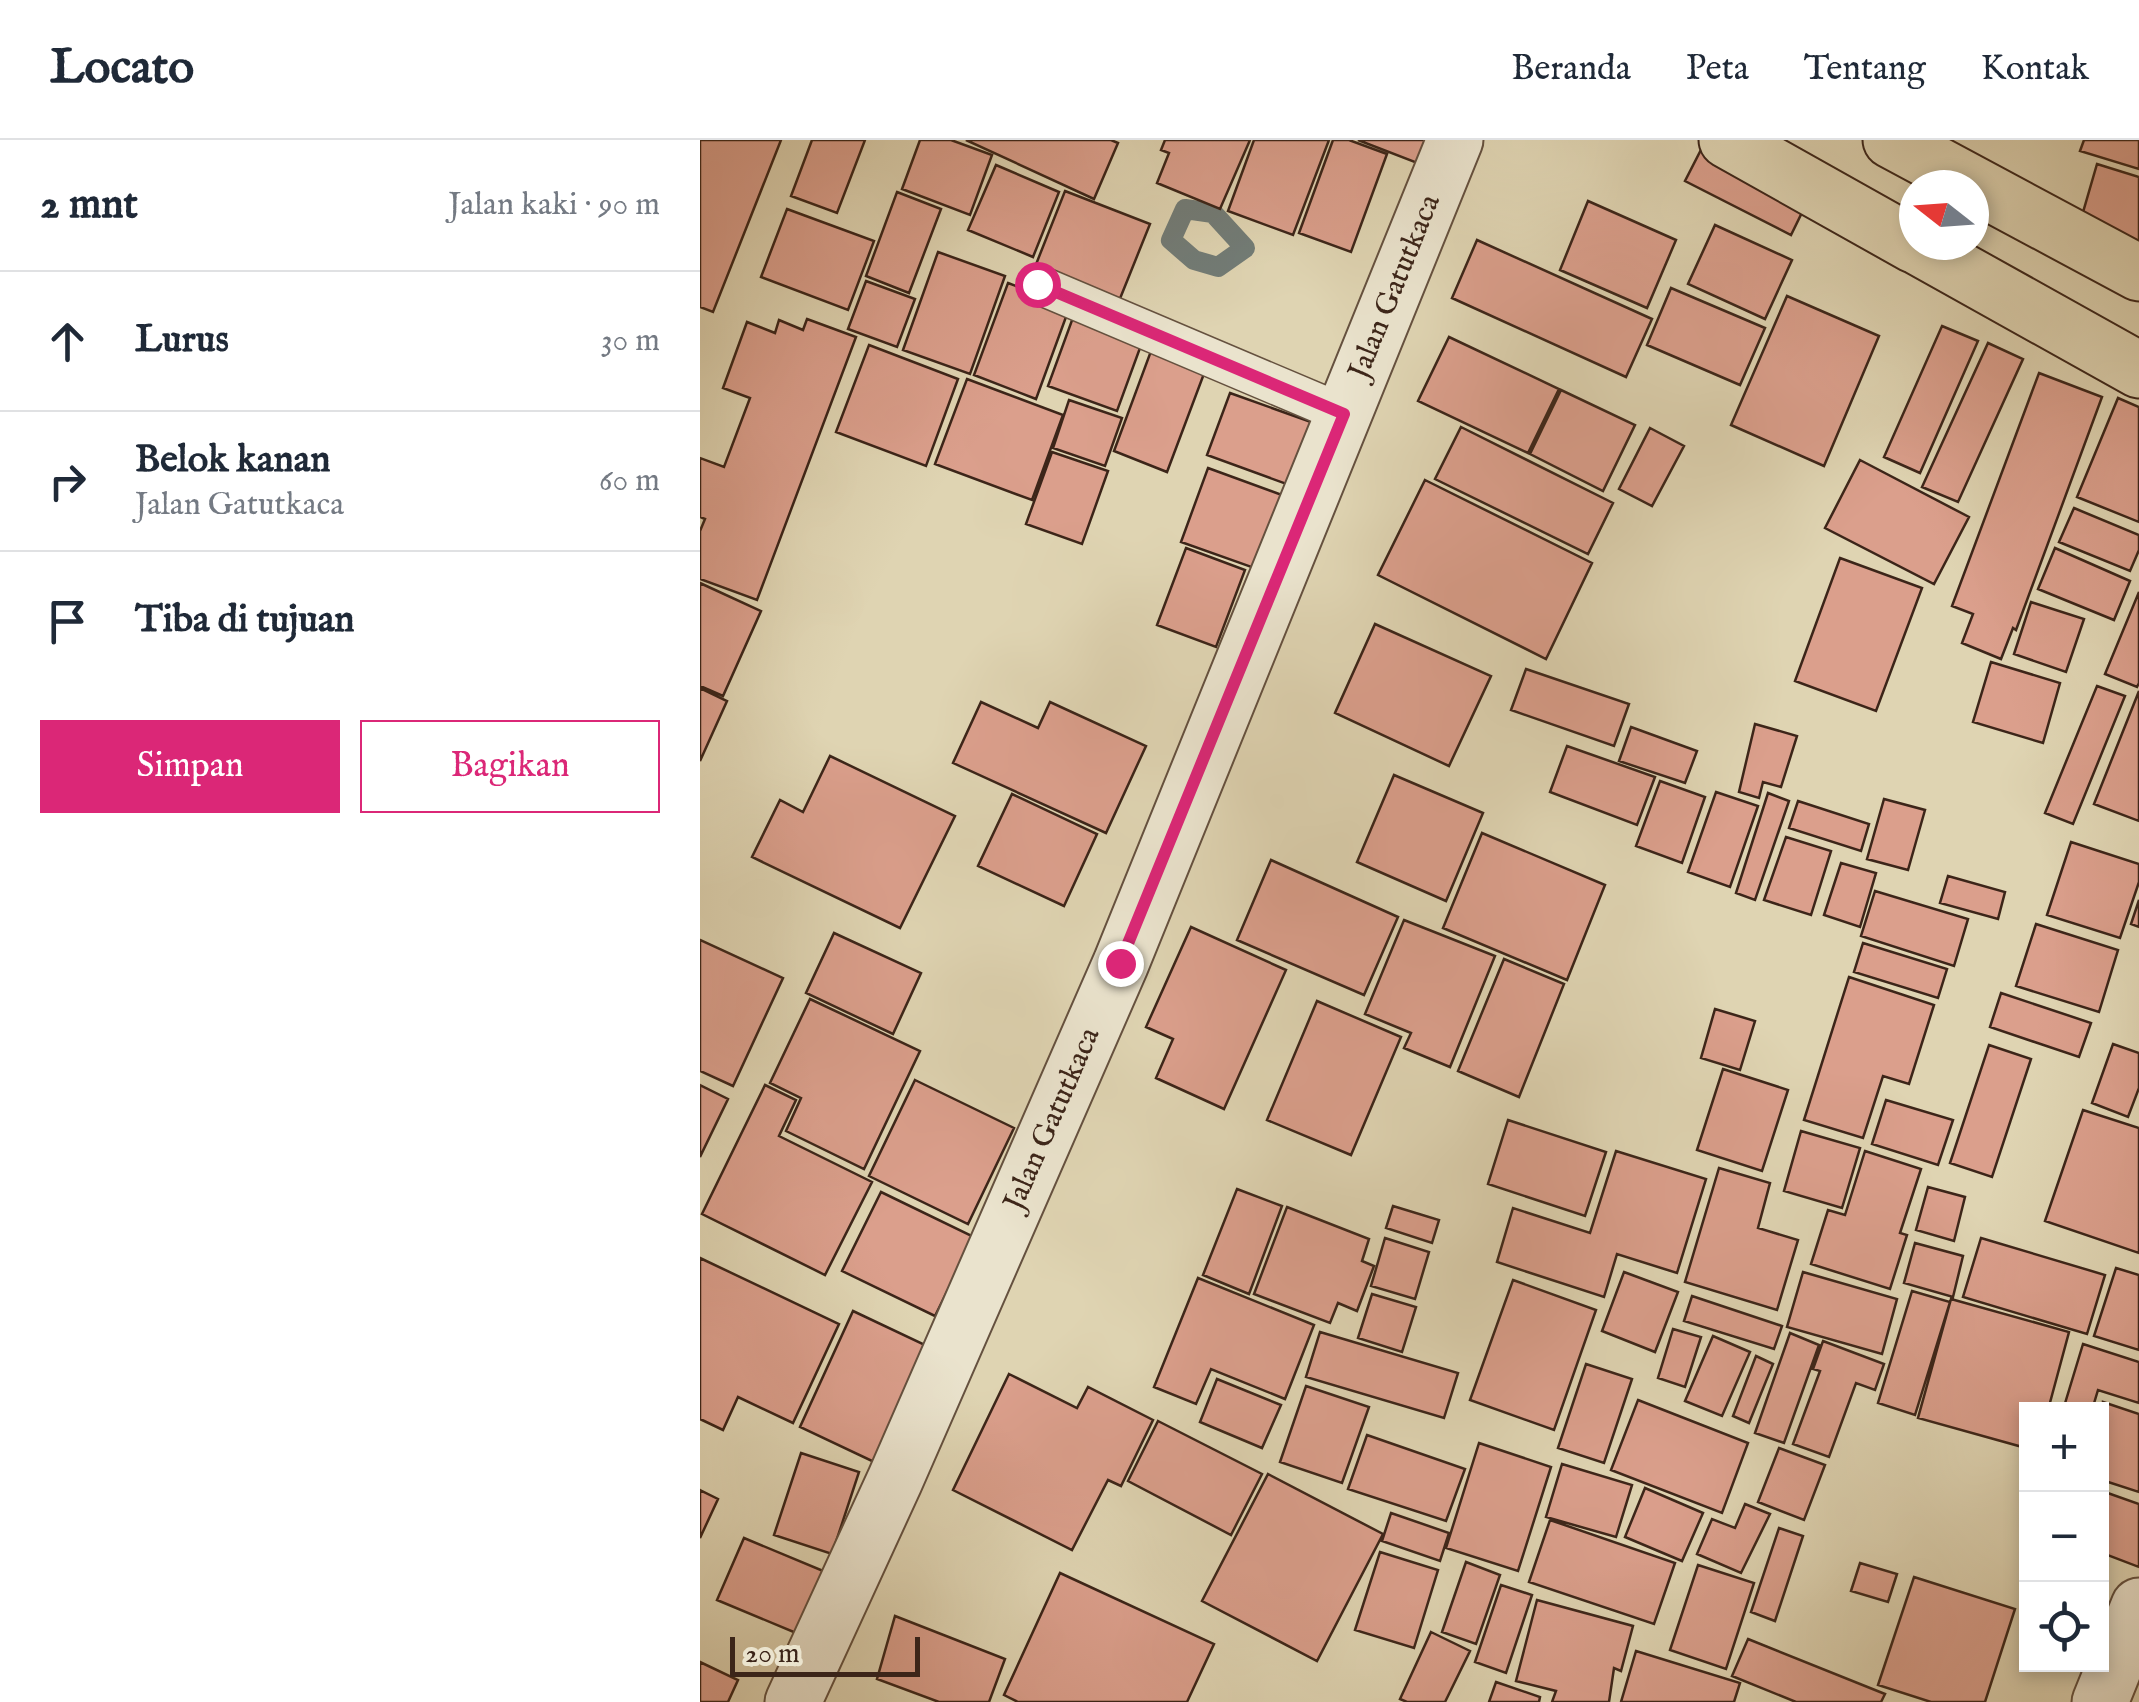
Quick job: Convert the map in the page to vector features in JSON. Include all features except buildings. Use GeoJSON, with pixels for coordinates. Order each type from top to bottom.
{"type":"FeatureCollection","features":[{"type":"Feature","properties":{"kind":"main road"},"geometry":{"type":"LineString","coordinates":[[1727,140],[1899,237]]}},
{"type":"Feature","properties":{"kind":"main road"},"geometry":{"type":"LineString","coordinates":[[1891,140],[2139,273]]}},
{"type":"Feature","properties":{"kind":"main road"},"geometry":{"type":"LineString","coordinates":[[1941,260],[2139,370]]}},
{"type":"Feature","properties":{"kind":"street","name":"Jalan Gatutkaca"},"geometry":{"type":"LineString","coordinates":[[793,1702],[895,1480],[1120,963],[1455,140]]}},
{"type":"Feature","properties":{"kind":"street"},"geometry":{"type":"LineString","coordinates":[[2100,1702],[2139,1606]]}},
{"type":"Feature","properties":{"kind":"lane"},"geometry":{"type":"LineString","coordinates":[[1037,284],[1344,414]]}},
{"type":"Feature","properties":{"kind":"waterway"},"geometry":{"type":"LineString","coordinates":[[1185,209],[1213,213],[1245,248],[1218,267],[1194,260],[1171,240],[1185,209]]}},
{"type":"Feature","properties":{"kind":"route"},"geometry":{"type":"LineString","coordinates":[[1037,284],[1344,414],[1120,963]]}}]}
